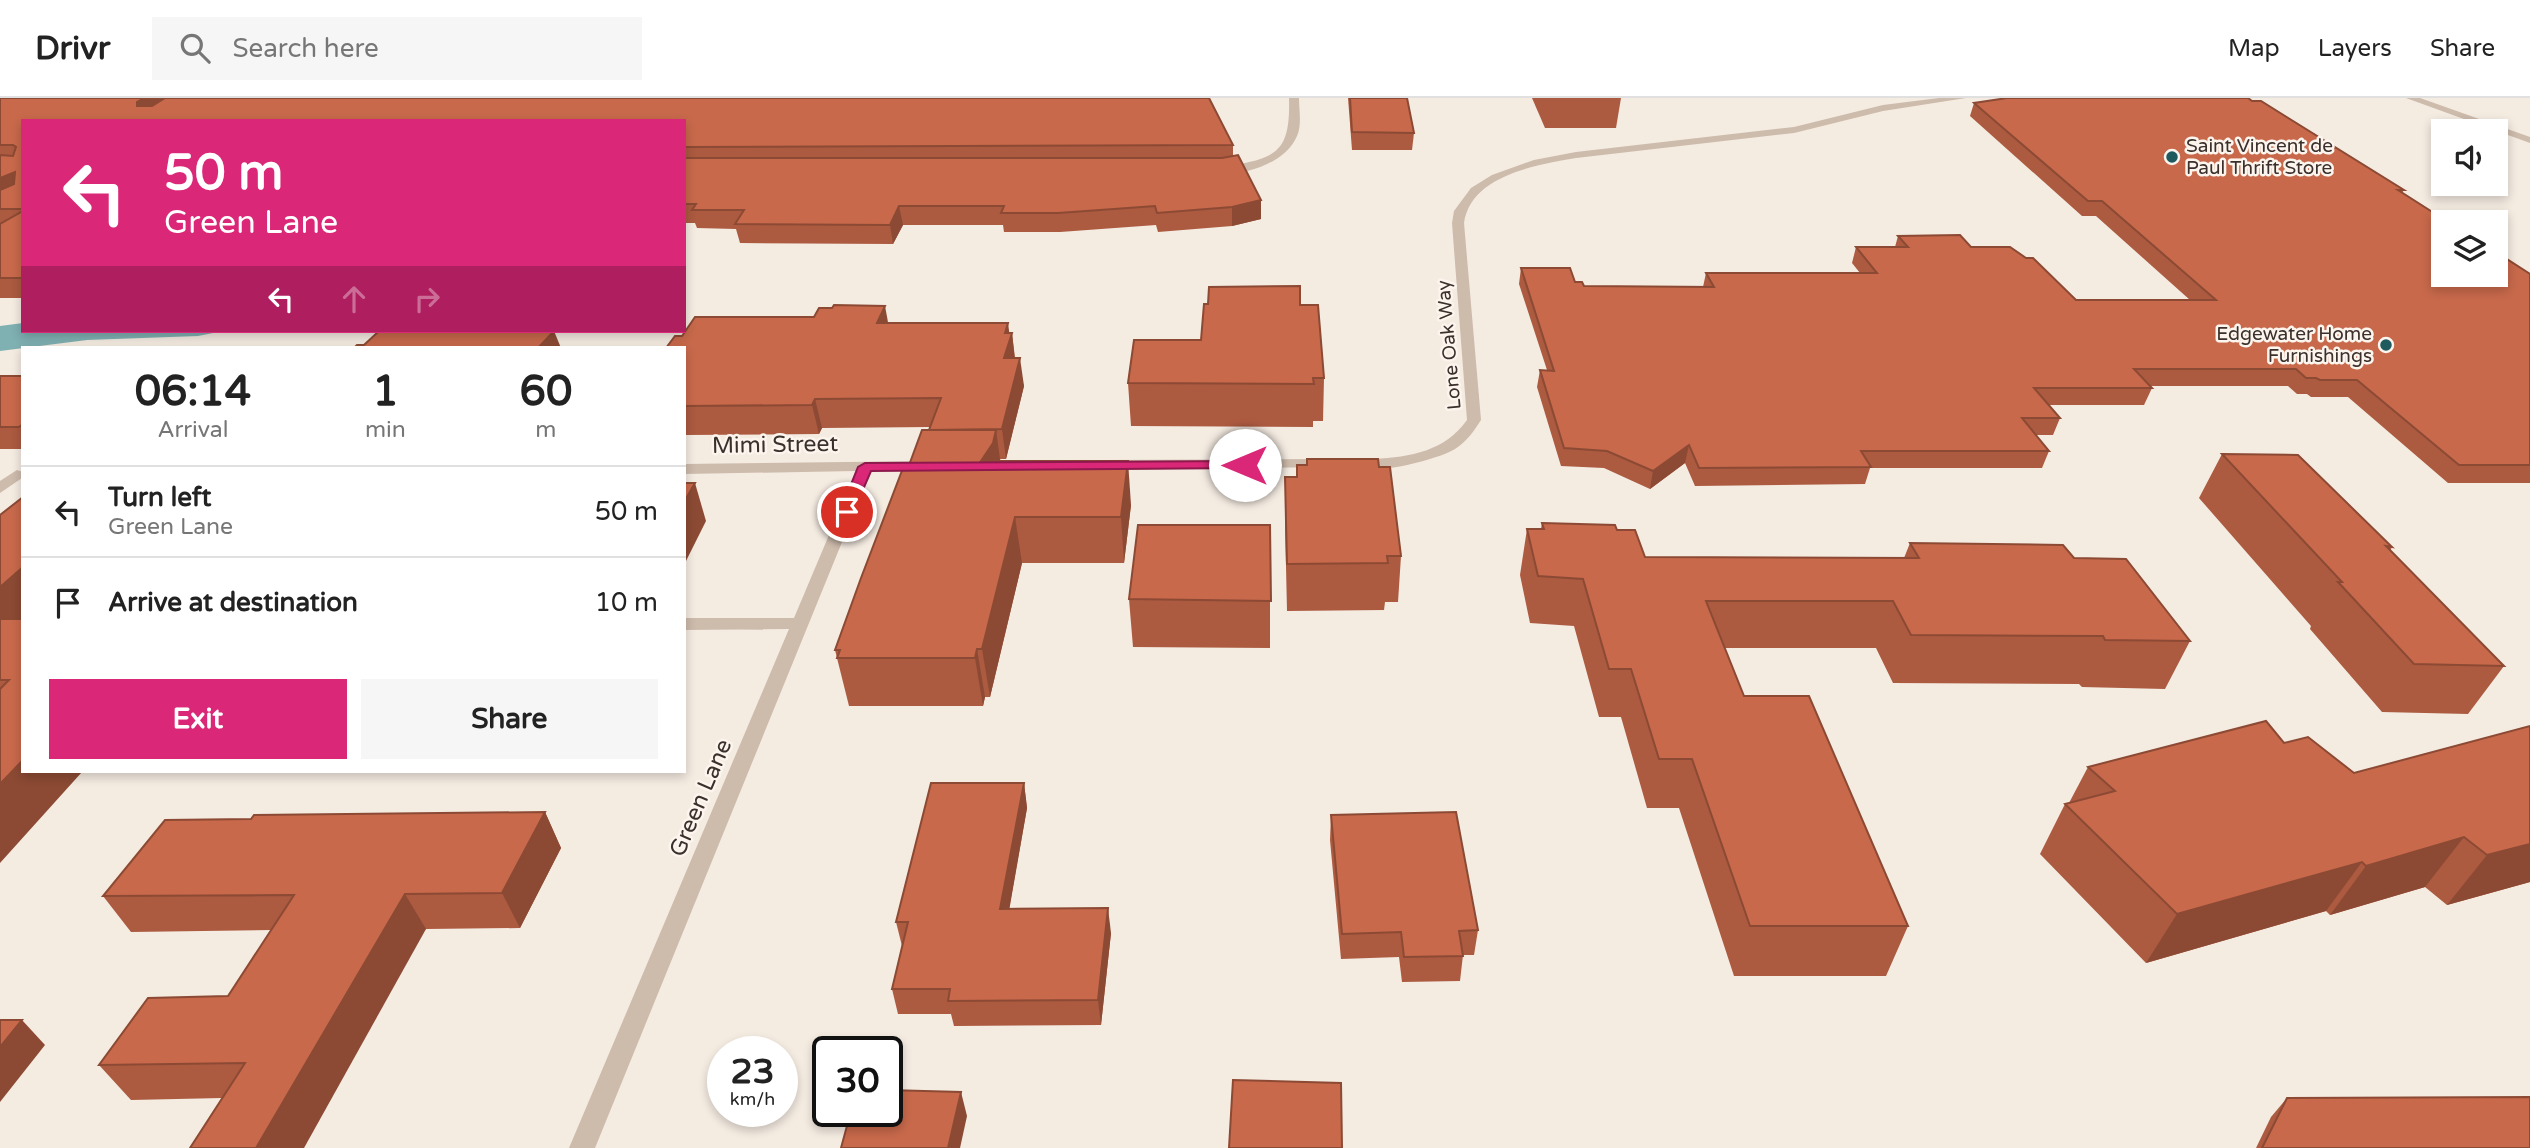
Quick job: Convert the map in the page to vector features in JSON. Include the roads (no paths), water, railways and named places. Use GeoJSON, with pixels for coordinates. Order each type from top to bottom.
{"type":"FeatureCollection","features":[{"type":"Feature","properties":{"kind":"street"},"geometry":{"type":"LineString","coordinates":[[1208,171],[1246,166],[1283,150],[1294,133],[1294,98]]}},
{"type":"Feature","properties":{"kind":"street","name":"Lone Oak Way"},"geometry":{"type":"LineString","coordinates":[[1094,465],[1360,464],[1404,461],[1442,450],[1465,434],[1475,413],[1458,223],[1460,211],[1468,197],[1485,183],[1510,171],[1557,158],[1794,130],[1883,108],[1961,98]]}},
{"type":"Feature","properties":{"kind":"street"},"geometry":{"type":"LineString","coordinates":[[2411,98],[2530,140]]}},
{"type":"Feature","properties":{"kind":"street"},"geometry":{"type":"LineString","coordinates":[[865,467],[943,466]]}},
{"type":"Feature","properties":{"kind":"street","name":"Mimi Street"},"geometry":{"type":"LineString","coordinates":[[686,469],[865,467]]}},
{"type":"Feature","properties":{"kind":"street","name":"Green Lane"},"geometry":{"type":"LineString","coordinates":[[582,1148],[865,467]]}},
{"type":"Feature","properties":{"kind":"street"},"geometry":{"type":"LineString","coordinates":[[0,488],[17,475]]}},
{"type":"Feature","properties":{"kind":"street"},"geometry":{"type":"LineString","coordinates":[[686,624],[800,623]]}},
{"type":"Feature","properties":{"kind":"water"},"geometry":{"type":"Polygon","coordinates":[[[21,323],[21,333],[213,333],[198,336],[87,340],[21,346],[21,348],[0,351],[0,326],[21,323]]]}},
{"type":"Feature","properties":{"kind":"place","name":"Saint Vincent de Paul Thrift Store"},"geometry":{"type":"Point","coordinates":[2172,157]}},
{"type":"Feature","properties":{"kind":"place","name":"Edgewater Home Furnishings"},"geometry":{"type":"Point","coordinates":[2386,345]}}]}
